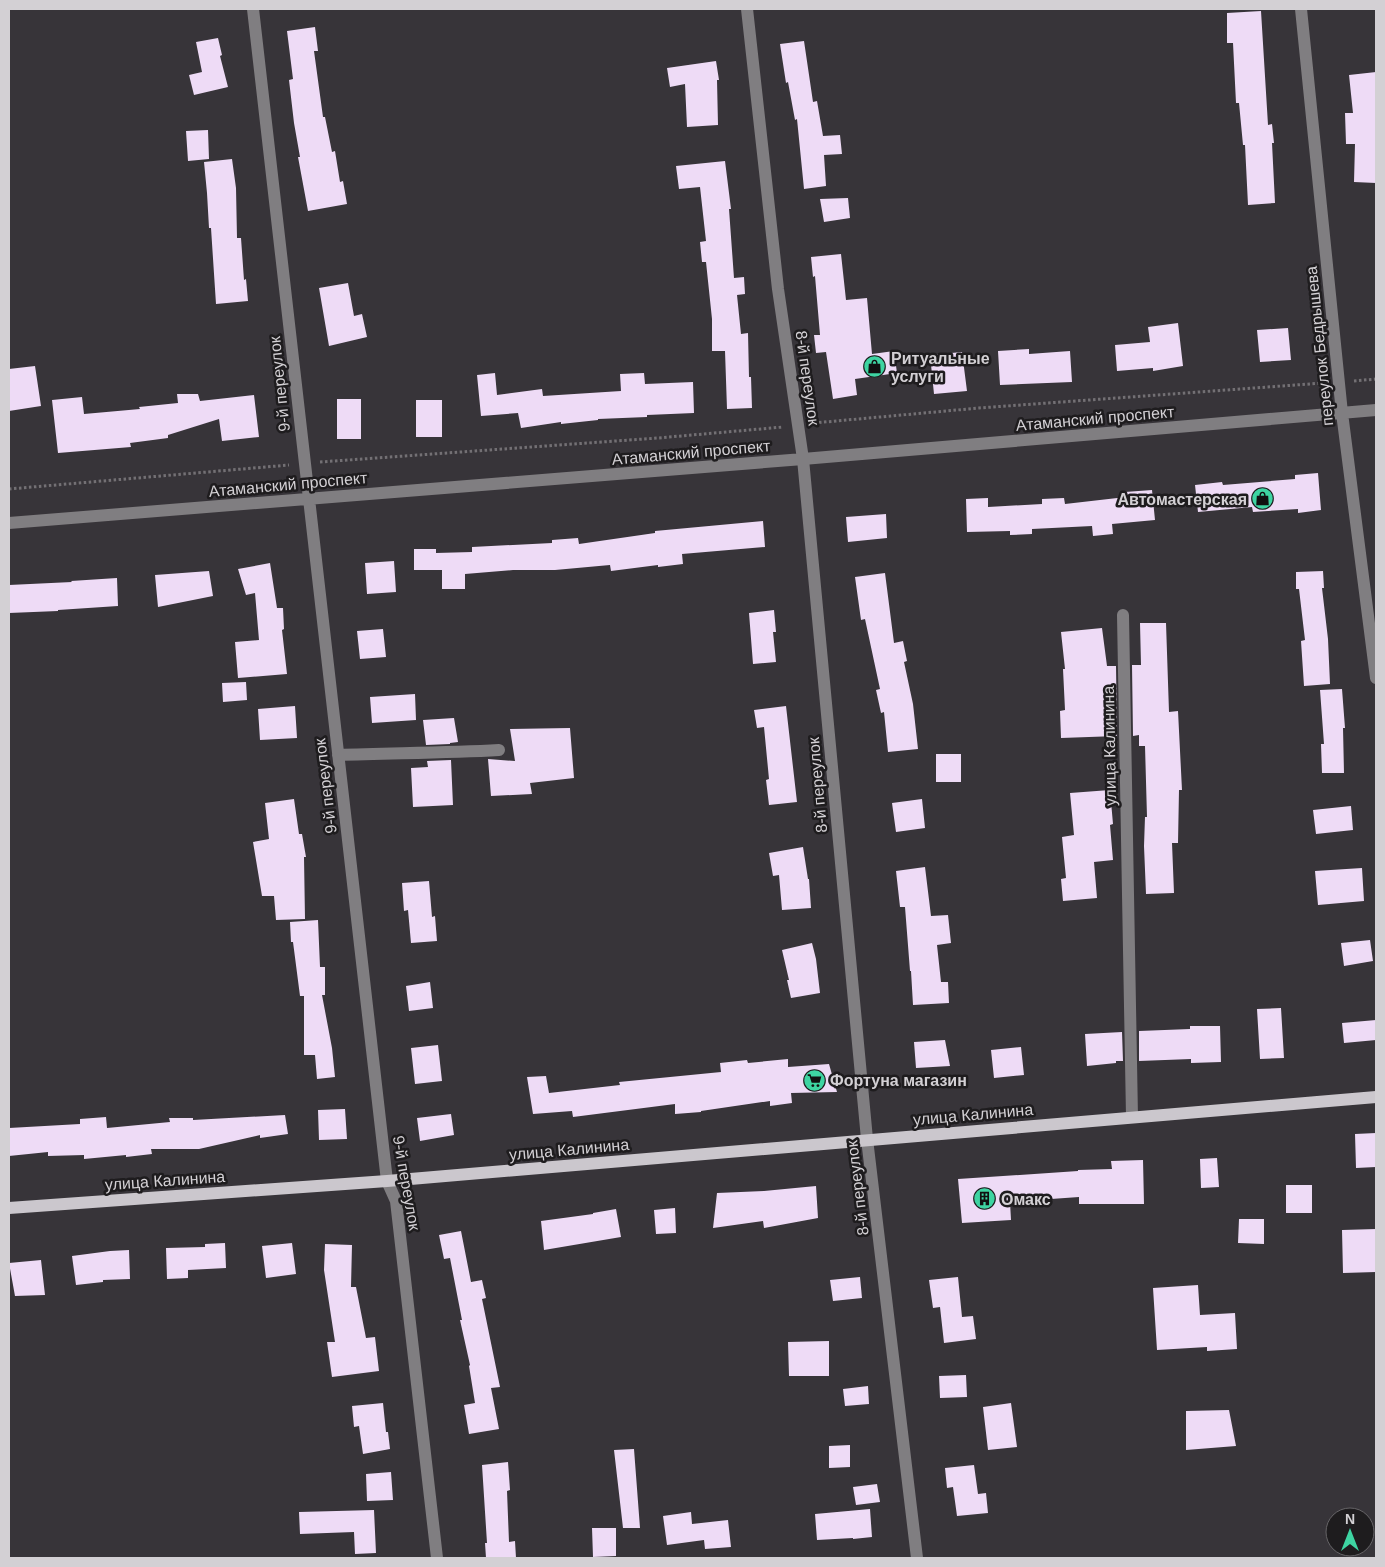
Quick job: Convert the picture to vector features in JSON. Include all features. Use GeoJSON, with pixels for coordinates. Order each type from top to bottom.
{"type":"FeatureCollection","features":[{"type":"Feature","properties":{"kind":"main road","name":"улица Калинина"},"geometry":{"type":"LineString","coordinates":[[9,1208],[387,1180],[1376,1097]]}},
{"type":"Feature","properties":{"kind":"street","name":"9-й переулок"},"geometry":{"type":"LineString","coordinates":[[253,9],[387,1180],[396,1201],[437,1558]]}},
{"type":"Feature","properties":{"kind":"street","name":"8-й переулок"},"geometry":{"type":"LineString","coordinates":[[746,9],[778,289],[803,459],[867,1139],[917,1558]]}},
{"type":"Feature","properties":{"kind":"street","name":"переулок Бедрышева"},"geometry":{"type":"LineString","coordinates":[[1300,9],[1338,382],[1376,678]]}},
{"type":"Feature","properties":{"kind":"street","name":"Атаманский проспект"},"geometry":{"type":"LineString","coordinates":[[9,523],[803,459],[1376,410]]}},
{"type":"Feature","properties":{"kind":"street","name":"улица Калинина"},"geometry":{"type":"LineString","coordinates":[[1123,615],[1132,1117]]}},
{"type":"Feature","properties":{"kind":"street"},"geometry":{"type":"LineString","coordinates":[[338,755],[454,753],[498,750]]}},
{"type":"Feature","properties":{"kind":"path"},"geometry":{"type":"LineString","coordinates":[[9,489],[333,460],[658,438],[970,409],[1376,379]]}},
{"type":"Feature","properties":{"kind":"building"},"geometry":{"type":"Polygon","coordinates":[[[1261,11],[1268,125],[1272,124],[1274,143],[1272,143],[1275,203],[1248,205],[1245,145],[1243,145],[1239,103],[1236,103],[1233,43],[1227,43],[1227,13],[1261,11]]]}},
{"type":"Feature","properties":{"kind":"building"},"geometry":{"type":"Polygon","coordinates":[[[315,27],[318,51],[314,51],[323,117],[325,117],[332,152],[335,151],[340,182],[343,181],[347,204],[308,211],[294,123],[289,80],[293,79],[287,31],[315,27]]]}},
{"type":"Feature","properties":{"kind":"building"},"geometry":{"type":"Polygon","coordinates":[[[218,38],[222,55],[220,56],[228,87],[194,95],[189,75],[202,72],[196,42],[218,38]]]}},
{"type":"Feature","properties":{"kind":"building"},"geometry":{"type":"Polygon","coordinates":[[[804,41],[813,102],[817,101],[823,136],[840,135],[842,154],[824,155],[826,186],[804,189],[797,119],[795,120],[788,82],[786,83],[780,44],[804,41]]]}},
{"type":"Feature","properties":{"kind":"building"},"geometry":{"type":"Polygon","coordinates":[[[716,61],[719,80],[717,80],[718,125],[687,127],[685,84],[670,87],[667,68],[716,61]]]}},
{"type":"Feature","properties":{"kind":"building"},"geometry":{"type":"Polygon","coordinates":[[[1376,72],[1376,183],[1354,182],[1355,144],[1346,144],[1345,113],[1353,113],[1349,75],[1376,72]]]}},
{"type":"Feature","properties":{"kind":"building"},"geometry":{"type":"Polygon","coordinates":[[[208,130],[209,159],[188,161],[186,131],[208,130]]]}},
{"type":"Feature","properties":{"kind":"building"},"geometry":{"type":"Polygon","coordinates":[[[232,159],[236,188],[237,238],[241,238],[244,280],[246,279],[248,301],[216,304],[204,162],[232,159]]]}},
{"type":"Feature","properties":{"kind":"building"},"geometry":{"type":"Polygon","coordinates":[[[725,161],[731,209],[729,209],[734,278],[744,277],[745,294],[737,295],[741,334],[748,333],[752,408],[727,409],[725,351],[712,351],[712,319],[706,262],[702,262],[700,242],[706,241],[700,187],[679,189],[676,166],[725,161]]]}},
{"type":"Feature","properties":{"kind":"building"},"geometry":{"type":"Polygon","coordinates":[[[848,198],[850,218],[824,222],[820,199],[848,198]]]}},
{"type":"Feature","properties":{"kind":"building"},"geometry":{"type":"Polygon","coordinates":[[[841,254],[846,300],[867,298],[872,354],[894,351],[897,373],[855,379],[857,395],[833,399],[826,352],[816,353],[814,335],[820,335],[815,276],[813,277],[811,257],[841,254]]]}},
{"type":"Feature","properties":{"kind":"building"},"geometry":{"type":"Polygon","coordinates":[[[348,283],[354,316],[362,314],[367,337],[329,346],[319,288],[348,283]]]}},
{"type":"Feature","properties":{"kind":"building"},"geometry":{"type":"Polygon","coordinates":[[[1178,323],[1183,366],[1153,371],[1153,368],[1117,371],[1115,345],[1150,342],[1148,327],[1178,323]]]}},
{"type":"Feature","properties":{"kind":"building"},"geometry":{"type":"Polygon","coordinates":[[[1288,328],[1291,360],[1260,362],[1257,330],[1288,328]]]}},
{"type":"Feature","properties":{"kind":"building"},"geometry":{"type":"Polygon","coordinates":[[[1029,349],[1029,354],[1070,351],[1072,382],[1000,385],[998,351],[1029,349]]]}},
{"type":"Feature","properties":{"kind":"building"},"geometry":{"type":"Polygon","coordinates":[[[962,352],[967,391],[934,394],[930,355],[962,352]]]}},
{"type":"Feature","properties":{"kind":"building"},"geometry":{"type":"Polygon","coordinates":[[[35,366],[41,406],[9,411],[9,369],[35,366]]]}},
{"type":"Feature","properties":{"kind":"building"},"geometry":{"type":"Polygon","coordinates":[[[495,373],[497,395],[542,389],[543,396],[621,391],[620,374],[644,373],[645,384],[693,382],[694,413],[598,419],[561,424],[561,422],[521,428],[518,413],[481,416],[477,375],[495,373]]]}},
{"type":"Feature","properties":{"kind":"building"},"geometry":{"type":"Polygon","coordinates":[[[177,394],[198,394],[200,401],[254,395],[259,437],[222,441],[219,419],[168,435],[168,438],[130,443],[131,447],[58,453],[52,400],[82,397],[84,414],[140,409],[139,407],[178,403],[177,394]]]}},
{"type":"Feature","properties":{"kind":"building"},"geometry":{"type":"Polygon","coordinates":[[[337,399],[361,399],[361,439],[337,439],[337,399]]]}},
{"type":"Feature","properties":{"kind":"building"},"geometry":{"type":"Polygon","coordinates":[[[416,400],[442,400],[442,437],[416,437],[416,400]]]}},
{"type":"Feature","properties":{"kind":"building"},"geometry":{"type":"Polygon","coordinates":[[[1318,473],[1321,510],[1298,513],[1298,509],[1253,512],[1252,507],[1198,512],[1195,485],[1222,482],[1223,485],[1295,479],[1295,475],[1318,473]]]}},
{"type":"Feature","properties":{"kind":"building"},"geometry":{"type":"Polygon","coordinates":[[[1152,490],[1155,520],[1112,524],[1113,534],[1093,536],[1092,526],[1032,529],[1032,534],[1010,535],[1010,531],[967,532],[966,499],[988,498],[988,507],[1042,504],[1042,499],[1064,498],[1065,504],[1126,497],[1125,492],[1152,490]]]}},
{"type":"Feature","properties":{"kind":"building"},"geometry":{"type":"Polygon","coordinates":[[[886,514],[887,538],[848,542],[846,517],[886,514]]]}},
{"type":"Feature","properties":{"kind":"building"},"geometry":{"type":"Polygon","coordinates":[[[763,521],[765,547],[682,554],[683,564],[611,571],[610,565],[555,570],[513,570],[465,574],[465,589],[442,589],[442,570],[414,570],[414,549],[436,549],[436,553],[472,552],[472,547],[552,543],[552,540],[578,538],[579,544],[655,533],[655,531],[763,521]]]}},
{"type":"Feature","properties":{"kind":"building"},"geometry":{"type":"Polygon","coordinates":[[[394,561],[396,592],[367,594],[365,563],[394,561]]]}},
{"type":"Feature","properties":{"kind":"building"},"geometry":{"type":"Polygon","coordinates":[[[270,563],[277,608],[283,608],[284,629],[282,630],[287,674],[238,678],[235,642],[259,640],[255,593],[246,595],[238,569],[270,563]]]}},
{"type":"Feature","properties":{"kind":"building"},"geometry":{"type":"Polygon","coordinates":[[[209,571],[213,596],[158,607],[155,575],[209,571]]]}},
{"type":"Feature","properties":{"kind":"building"},"geometry":{"type":"Polygon","coordinates":[[[1323,571],[1324,588],[1322,588],[1328,639],[1330,684],[1304,686],[1301,641],[1305,640],[1299,589],[1296,589],[1296,572],[1323,571]]]}},
{"type":"Feature","properties":{"kind":"building"},"geometry":{"type":"Polygon","coordinates":[[[885,573],[894,643],[903,641],[907,661],[904,662],[913,704],[918,749],[888,752],[884,712],[881,713],[876,690],[880,689],[865,619],[861,620],[855,577],[885,573]]]}},
{"type":"Feature","properties":{"kind":"building"},"geometry":{"type":"Polygon","coordinates":[[[117,578],[118,606],[9,613],[9,585],[117,578]]]}},
{"type":"Feature","properties":{"kind":"building"},"geometry":{"type":"Polygon","coordinates":[[[774,610],[776,632],[773,632],[776,662],[753,664],[749,613],[774,610]]]}},
{"type":"Feature","properties":{"kind":"building"},"geometry":{"type":"Polygon","coordinates":[[[1140,623],[1166,623],[1169,712],[1178,711],[1182,790],[1179,790],[1178,843],[1172,843],[1174,893],[1146,894],[1144,846],[1145,817],[1147,817],[1145,746],[1139,746],[1139,735],[1133,736],[1132,665],[1141,665],[1140,623]]]}},
{"type":"Feature","properties":{"kind":"building"},"geometry":{"type":"Polygon","coordinates":[[[1102,628],[1107,666],[1116,666],[1117,736],[1061,738],[1060,711],[1065,710],[1063,669],[1065,669],[1061,632],[1102,628]]]}},
{"type":"Feature","properties":{"kind":"building"},"geometry":{"type":"Polygon","coordinates":[[[383,629],[386,657],[360,659],[357,631],[383,629]]]}},
{"type":"Feature","properties":{"kind":"building"},"geometry":{"type":"Polygon","coordinates":[[[246,682],[247,700],[223,702],[222,683],[246,682]]]}},
{"type":"Feature","properties":{"kind":"building"},"geometry":{"type":"Polygon","coordinates":[[[1342,689],[1345,728],[1343,728],[1344,773],[1322,773],[1321,744],[1324,744],[1320,690],[1342,689]]]}},
{"type":"Feature","properties":{"kind":"building"},"geometry":{"type":"Polygon","coordinates":[[[415,694],[416,720],[372,723],[370,697],[415,694]]]}},
{"type":"Feature","properties":{"kind":"building"},"geometry":{"type":"Polygon","coordinates":[[[295,706],[297,738],[260,740],[258,709],[295,706]]]}},
{"type":"Feature","properties":{"kind":"building"},"geometry":{"type":"Polygon","coordinates":[[[786,706],[797,802],[769,805],[766,780],[769,779],[764,727],[757,728],[754,710],[786,706]]]}},
{"type":"Feature","properties":{"kind":"building"},"geometry":{"type":"Polygon","coordinates":[[[454,718],[458,742],[426,745],[423,720],[454,718]]]}},
{"type":"Feature","properties":{"kind":"building"},"geometry":{"type":"Polygon","coordinates":[[[570,728],[574,778],[530,783],[532,794],[491,796],[488,759],[515,761],[510,729],[570,728]]]}},
{"type":"Feature","properties":{"kind":"building"},"geometry":{"type":"Polygon","coordinates":[[[936,754],[961,754],[961,782],[936,782],[936,754]]]}},
{"type":"Feature","properties":{"kind":"building"},"geometry":{"type":"Polygon","coordinates":[[[451,760],[453,805],[413,807],[411,768],[428,767],[427,761],[451,760]]]}},
{"type":"Feature","properties":{"kind":"building"},"geometry":{"type":"Polygon","coordinates":[[[1110,790],[1113,824],[1110,825],[1113,860],[1094,862],[1097,898],[1063,901],[1061,879],[1066,878],[1062,837],[1074,835],[1070,793],[1110,790]]]}},
{"type":"Feature","properties":{"kind":"building"},"geometry":{"type":"Polygon","coordinates":[[[294,799],[299,834],[302,834],[306,857],[304,857],[305,919],[276,920],[274,896],[262,896],[253,842],[269,839],[265,803],[294,799]]]}},
{"type":"Feature","properties":{"kind":"building"},"geometry":{"type":"Polygon","coordinates":[[[922,799],[925,828],[896,832],[892,803],[922,799]]]}},
{"type":"Feature","properties":{"kind":"building"},"geometry":{"type":"Polygon","coordinates":[[[1351,806],[1353,830],[1316,834],[1313,810],[1351,806]]]}},
{"type":"Feature","properties":{"kind":"building"},"geometry":{"type":"Polygon","coordinates":[[[803,847],[809,879],[811,908],[782,910],[779,875],[773,876],[769,853],[803,847]]]}},
{"type":"Feature","properties":{"kind":"building"},"geometry":{"type":"Polygon","coordinates":[[[925,867],[931,916],[948,915],[951,943],[937,945],[941,982],[948,982],[949,1003],[913,1005],[905,907],[900,907],[896,871],[925,867]]]}},
{"type":"Feature","properties":{"kind":"building"},"geometry":{"type":"Polygon","coordinates":[[[1362,868],[1364,901],[1318,905],[1315,871],[1362,868]]]}},
{"type":"Feature","properties":{"kind":"building"},"geometry":{"type":"Polygon","coordinates":[[[429,881],[432,917],[435,916],[437,941],[411,943],[408,910],[404,911],[402,883],[429,881]]]}},
{"type":"Feature","properties":{"kind":"building"},"geometry":{"type":"Polygon","coordinates":[[[318,920],[320,967],[325,967],[325,995],[322,995],[332,1048],[335,1077],[317,1079],[315,1055],[304,1055],[304,996],[300,996],[293,942],[291,942],[290,922],[318,920]]]}},
{"type":"Feature","properties":{"kind":"building"},"geometry":{"type":"Polygon","coordinates":[[[1370,940],[1373,961],[1344,966],[1341,943],[1370,940]]]}},
{"type":"Feature","properties":{"kind":"building"},"geometry":{"type":"Polygon","coordinates":[[[812,943],[820,993],[791,998],[782,950],[812,943]]]}},
{"type":"Feature","properties":{"kind":"building"},"geometry":{"type":"Polygon","coordinates":[[[430,982],[433,1008],[409,1011],[406,986],[430,982]]]}},
{"type":"Feature","properties":{"kind":"building"},"geometry":{"type":"Polygon","coordinates":[[[1281,1008],[1284,1058],[1260,1059],[1257,1009],[1281,1008]]]}},
{"type":"Feature","properties":{"kind":"building"},"geometry":{"type":"Polygon","coordinates":[[[1376,1020],[1376,1040],[1344,1043],[1342,1023],[1376,1020]]]}},
{"type":"Feature","properties":{"kind":"building"},"geometry":{"type":"Polygon","coordinates":[[[1190,1026],[1220,1026],[1221,1062],[1191,1063],[1191,1059],[1139,1061],[1139,1031],[1190,1029],[1190,1026]]]}},
{"type":"Feature","properties":{"kind":"building"},"geometry":{"type":"Polygon","coordinates":[[[1122,1032],[1123,1061],[1087,1066],[1085,1034],[1122,1032]]]}},
{"type":"Feature","properties":{"kind":"building"},"geometry":{"type":"Polygon","coordinates":[[[945,1040],[950,1066],[916,1068],[914,1042],[945,1040]]]}},
{"type":"Feature","properties":{"kind":"building"},"geometry":{"type":"Polygon","coordinates":[[[438,1045],[442,1081],[415,1084],[411,1048],[438,1045]]]}},
{"type":"Feature","properties":{"kind":"building"},"geometry":{"type":"Polygon","coordinates":[[[1021,1047],[1024,1075],[994,1078],[991,1050],[1021,1047]]]}},
{"type":"Feature","properties":{"kind":"building"},"geometry":{"type":"Polygon","coordinates":[[[788,1059],[788,1067],[829,1064],[837,1092],[791,1093],[792,1103],[770,1106],[770,1101],[701,1112],[675,1114],[675,1104],[573,1117],[572,1111],[533,1114],[527,1077],[546,1076],[549,1093],[620,1085],[619,1082],[721,1072],[720,1063],[747,1060],[748,1063],[788,1059]]]}},
{"type":"Feature","properties":{"kind":"building"},"geometry":{"type":"Polygon","coordinates":[[[345,1109],[347,1139],[319,1140],[318,1110],[345,1109]]]}},
{"type":"Feature","properties":{"kind":"building"},"geometry":{"type":"Polygon","coordinates":[[[451,1114],[454,1135],[420,1141],[417,1118],[451,1114]]]}},
{"type":"Feature","properties":{"kind":"building"},"geometry":{"type":"Polygon","coordinates":[[[285,1115],[288,1134],[260,1138],[260,1135],[199,1149],[151,1149],[152,1154],[84,1159],[84,1155],[48,1156],[48,1152],[9,1156],[9,1128],[80,1124],[80,1119],[106,1117],[107,1128],[170,1122],[169,1118],[193,1118],[193,1120],[285,1115]]]}},
{"type":"Feature","properties":{"kind":"building"},"geometry":{"type":"Polygon","coordinates":[[[1376,1133],[1376,1167],[1356,1168],[1355,1134],[1376,1133]]]}},
{"type":"Feature","properties":{"kind":"building"},"geometry":{"type":"Polygon","coordinates":[[[1217,1158],[1219,1187],[1201,1188],[1200,1159],[1217,1158]]]}},
{"type":"Feature","properties":{"kind":"building"},"geometry":{"type":"Polygon","coordinates":[[[1143,1160],[1144,1204],[1079,1204],[1079,1197],[1010,1202],[1011,1220],[962,1223],[958,1179],[1112,1169],[1111,1161],[1143,1160]]]}},
{"type":"Feature","properties":{"kind":"building"},"geometry":{"type":"Polygon","coordinates":[[[1286,1185],[1312,1185],[1312,1213],[1286,1213],[1286,1185]]]}},
{"type":"Feature","properties":{"kind":"building"},"geometry":{"type":"Polygon","coordinates":[[[816,1186],[818,1218],[764,1228],[763,1221],[713,1228],[717,1193],[816,1186]]]}},
{"type":"Feature","properties":{"kind":"building"},"geometry":{"type":"Polygon","coordinates":[[[675,1208],[676,1233],[656,1234],[654,1210],[675,1208]]]}},
{"type":"Feature","properties":{"kind":"building"},"geometry":{"type":"Polygon","coordinates":[[[616,1209],[621,1237],[544,1250],[541,1221],[616,1209]]]}},
{"type":"Feature","properties":{"kind":"building"},"geometry":{"type":"Polygon","coordinates":[[[1239,1219],[1264,1219],[1264,1244],[1238,1243],[1239,1219]]]}},
{"type":"Feature","properties":{"kind":"building"},"geometry":{"type":"Polygon","coordinates":[[[1376,1229],[1376,1272],[1343,1273],[1342,1230],[1376,1229]]]}},
{"type":"Feature","properties":{"kind":"building"},"geometry":{"type":"Polygon","coordinates":[[[461,1231],[471,1282],[482,1280],[486,1298],[482,1299],[500,1387],[491,1388],[499,1429],[469,1434],[464,1405],[475,1403],[470,1365],[460,1320],[462,1320],[450,1258],[444,1259],[439,1235],[461,1231]]]}},
{"type":"Feature","properties":{"kind":"building"},"geometry":{"type":"Polygon","coordinates":[[[225,1243],[226,1268],[188,1270],[188,1278],[167,1279],[166,1248],[205,1247],[205,1244],[225,1243]]]}},
{"type":"Feature","properties":{"kind":"building"},"geometry":{"type":"Polygon","coordinates":[[[292,1243],[296,1274],[266,1278],[262,1246],[292,1243]]]}},
{"type":"Feature","properties":{"kind":"building"},"geometry":{"type":"Polygon","coordinates":[[[325,1244],[352,1245],[351,1287],[356,1287],[366,1338],[375,1337],[379,1371],[332,1377],[327,1342],[335,1342],[324,1270],[325,1244]]]}},
{"type":"Feature","properties":{"kind":"building"},"geometry":{"type":"Polygon","coordinates":[[[129,1250],[130,1279],[103,1280],[103,1282],[76,1285],[72,1256],[129,1250]]]}},
{"type":"Feature","properties":{"kind":"building"},"geometry":{"type":"Polygon","coordinates":[[[41,1260],[45,1295],[15,1296],[9,1263],[41,1260]]]}},
{"type":"Feature","properties":{"kind":"building"},"geometry":{"type":"Polygon","coordinates":[[[860,1277],[862,1298],[833,1301],[830,1280],[860,1277]]]}},
{"type":"Feature","properties":{"kind":"building"},"geometry":{"type":"Polygon","coordinates":[[[958,1277],[962,1317],[973,1316],[976,1339],[944,1343],[940,1307],[933,1308],[929,1280],[958,1277]]]}},
{"type":"Feature","properties":{"kind":"building"},"geometry":{"type":"Polygon","coordinates":[[[1198,1285],[1200,1315],[1235,1313],[1237,1349],[1207,1351],[1207,1347],[1157,1350],[1153,1288],[1198,1285]]]}},
{"type":"Feature","properties":{"kind":"building"},"geometry":{"type":"Polygon","coordinates":[[[829,1341],[829,1376],[789,1376],[788,1342],[829,1341]]]}},
{"type":"Feature","properties":{"kind":"building"},"geometry":{"type":"Polygon","coordinates":[[[966,1375],[967,1397],[940,1398],[939,1376],[966,1375]]]}},
{"type":"Feature","properties":{"kind":"building"},"geometry":{"type":"Polygon","coordinates":[[[868,1386],[869,1404],[845,1406],[843,1389],[868,1386]]]}},
{"type":"Feature","properties":{"kind":"building"},"geometry":{"type":"Polygon","coordinates":[[[383,1403],[390,1449],[363,1454],[359,1426],[354,1427],[352,1406],[383,1403]]]}},
{"type":"Feature","properties":{"kind":"building"},"geometry":{"type":"Polygon","coordinates":[[[1011,1403],[1017,1447],[988,1450],[983,1407],[1011,1403]]]}},
{"type":"Feature","properties":{"kind":"building"},"geometry":{"type":"Polygon","coordinates":[[[1229,1410],[1236,1446],[1186,1450],[1186,1411],[1229,1410]]]}},
{"type":"Feature","properties":{"kind":"building"},"geometry":{"type":"Polygon","coordinates":[[[850,1445],[850,1467],[829,1468],[829,1446],[850,1445]]]}},
{"type":"Feature","properties":{"kind":"building"},"geometry":{"type":"Polygon","coordinates":[[[634,1449],[640,1528],[623,1528],[614,1450],[634,1449]]]}},
{"type":"Feature","properties":{"kind":"building"},"geometry":{"type":"Polygon","coordinates":[[[508,1462],[510,1490],[507,1491],[509,1542],[515,1541],[516,1558],[486,1558],[485,1543],[487,1543],[482,1465],[508,1462]]]}},
{"type":"Feature","properties":{"kind":"building"},"geometry":{"type":"Polygon","coordinates":[[[974,1465],[978,1494],[986,1493],[988,1513],[957,1516],[953,1487],[947,1488],[945,1468],[974,1465]]]}},
{"type":"Feature","properties":{"kind":"building"},"geometry":{"type":"Polygon","coordinates":[[[391,1472],[393,1500],[367,1501],[366,1474],[391,1472]]]}},
{"type":"Feature","properties":{"kind":"building"},"geometry":{"type":"Polygon","coordinates":[[[877,1484],[880,1502],[856,1505],[853,1487],[877,1484]]]}},
{"type":"Feature","properties":{"kind":"building"},"geometry":{"type":"Polygon","coordinates":[[[870,1509],[872,1537],[817,1540],[815,1514],[870,1509]]]}},
{"type":"Feature","properties":{"kind":"building"},"geometry":{"type":"Polygon","coordinates":[[[374,1510],[376,1553],[355,1554],[354,1532],[300,1534],[299,1512],[374,1510]]]}},
{"type":"Feature","properties":{"kind":"building"},"geometry":{"type":"Polygon","coordinates":[[[691,1512],[692,1524],[728,1520],[731,1547],[705,1549],[704,1540],[667,1545],[663,1516],[691,1512]]]}},
{"type":"Feature","properties":{"kind":"building"},"geometry":{"type":"Polygon","coordinates":[[[592,1528],[616,1528],[616,1556],[593,1557],[592,1528]]]}},
{"type":"Feature","properties":{"kind":"place","name":"Ритуальные услуги"},"geometry":{"type":"Point","coordinates":[875,367]}},
{"type":"Feature","properties":{"kind":"place","name":"Автомастерская"},"geometry":{"type":"Point","coordinates":[1263,499]}},
{"type":"Feature","properties":{"kind":"place","name":"Фортуна магазин"},"geometry":{"type":"Point","coordinates":[814,1080]}},
{"type":"Feature","properties":{"kind":"place","name":"Омакс"},"geometry":{"type":"Point","coordinates":[985,1199]}}]}
